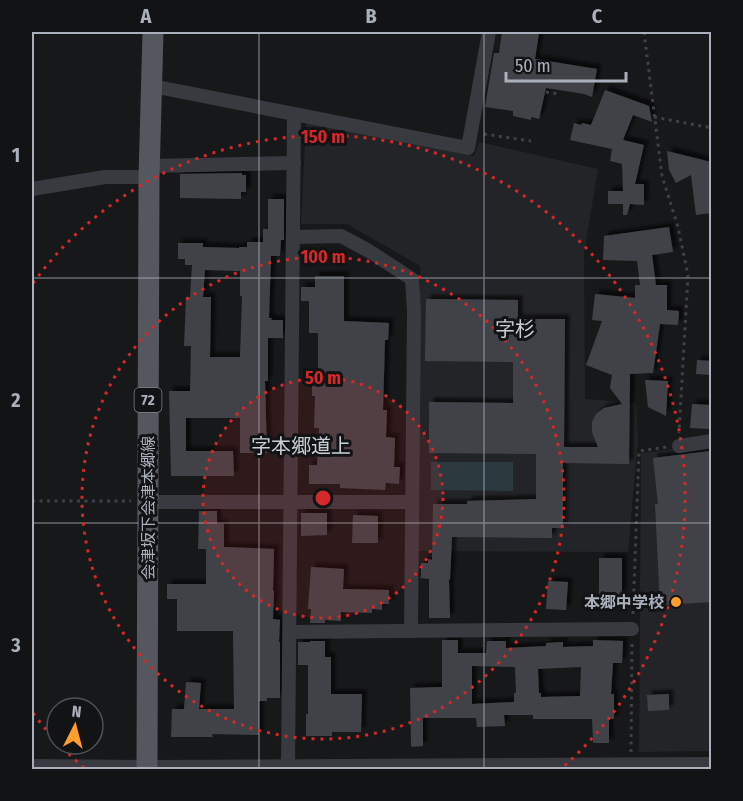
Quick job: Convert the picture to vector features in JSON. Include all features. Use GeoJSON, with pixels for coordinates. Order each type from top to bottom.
{"type":"FeatureCollection","features":[{"type":"Feature","properties":{"kind":"main road","name":"会津坂下会津本郷線"},"geometry":{"type":"LineString","coordinates":[[147,768],[140,501],[153,32]]}},
{"type":"Feature","properties":{"kind":"street"},"geometry":{"type":"LineString","coordinates":[[152,86],[468,148],[489,32]]}},
{"type":"Feature","properties":{"kind":"street"},"geometry":{"type":"LineString","coordinates":[[288,766],[294,114]]}},
{"type":"Feature","properties":{"kind":"street"},"geometry":{"type":"LineString","coordinates":[[32,189],[149,171],[294,164]]}},
{"type":"Feature","properties":{"kind":"street"},"geometry":{"type":"LineString","coordinates":[[293,237],[341,236],[412,279],[414,312],[411,631]]}},
{"type":"Feature","properties":{"kind":"street"},"geometry":{"type":"LineString","coordinates":[[679,446],[711,441]]}},
{"type":"Feature","properties":{"kind":"street"},"geometry":{"type":"LineString","coordinates":[[140,501],[412,502]]}},
{"type":"Feature","properties":{"kind":"street"},"geometry":{"type":"LineString","coordinates":[[290,632],[632,629]]}},
{"type":"Feature","properties":{"kind":"street"},"geometry":{"type":"LineString","coordinates":[[32,765],[147,768],[631,765],[662,767],[711,764]]}},
{"type":"Feature","properties":{"kind":"path"},"geometry":{"type":"LineString","coordinates":[[631,765],[632,629],[639,451],[679,446],[688,275],[678,227],[662,176],[644,32]]}},
{"type":"Feature","properties":{"kind":"path"},"geometry":{"type":"LineString","coordinates":[[480,82],[559,94]]}},
{"type":"Feature","properties":{"kind":"path"},"geometry":{"type":"LineString","coordinates":[[654,117],[711,128]]}},
{"type":"Feature","properties":{"kind":"path"},"geometry":{"type":"LineString","coordinates":[[471,132],[531,141]]}},
{"type":"Feature","properties":{"kind":"path"},"geometry":{"type":"LineString","coordinates":[[32,501],[140,501]]}},
{"type":"Feature","properties":{"kind":"shaded area"},"geometry":{"type":"Polygon","coordinates":[[[306,123],[393,138],[474,156],[479,142],[598,169],[584,253],[585,399],[636,403],[638,440],[628,552],[417,551],[420,266],[347,224],[301,224],[306,123]]]}},
{"type":"Feature","properties":{"kind":"shaded area","name":"本郷中学校"},"geometry":{"type":"Polygon","coordinates":[[[711,444],[711,751],[639,752],[641,453],[711,444]]]}},
{"type":"Feature","properties":{"kind":"shaded area"},"geometry":{"type":"Polygon","coordinates":[[[431,462],[513,462],[513,491],[431,490],[431,462]]]}},
{"type":"Feature","properties":{"kind":"building"},"geometry":{"type":"Polygon","coordinates":[[[502,32],[539,33],[535,59],[597,69],[592,97],[546,88],[539,119],[531,117],[531,120],[513,116],[513,111],[485,107],[494,53],[499,53],[502,32]]]}},
{"type":"Feature","properties":{"kind":"building"},"geometry":{"type":"Polygon","coordinates":[[[605,90],[649,106],[652,122],[633,115],[623,140],[644,145],[635,184],[644,184],[644,205],[630,204],[627,215],[623,215],[623,204],[608,204],[608,191],[623,191],[622,164],[610,161],[612,149],[570,140],[574,123],[591,125],[605,90]]]}},
{"type":"Feature","properties":{"kind":"building"},"geometry":{"type":"Polygon","coordinates":[[[667,151],[711,162],[711,213],[696,215],[691,175],[676,183],[669,170],[667,151]]]}},
{"type":"Feature","properties":{"kind":"building"},"geometry":{"type":"Polygon","coordinates":[[[242,173],[246,175],[246,192],[241,192],[241,199],[180,198],[180,174],[242,173]]]}},
{"type":"Feature","properties":{"kind":"building"},"geometry":{"type":"Polygon","coordinates":[[[268,199],[284,199],[284,240],[281,240],[280,256],[271,256],[269,318],[283,320],[283,338],[268,338],[268,381],[265,381],[267,453],[240,453],[240,418],[186,418],[186,451],[233,451],[234,476],[171,476],[169,391],[190,391],[191,346],[184,346],[186,297],[190,297],[192,265],[185,265],[185,259],[178,259],[178,243],[203,243],[203,247],[247,247],[247,242],[263,242],[263,229],[268,229],[268,199]],[[205,270],[203,297],[211,297],[210,357],[240,357],[242,296],[240,296],[240,271],[205,270]]]}},
{"type":"Feature","properties":{"kind":"building"},"geometry":{"type":"Polygon","coordinates":[[[669,227],[673,252],[652,255],[656,285],[667,285],[667,310],[679,311],[678,325],[660,324],[653,373],[630,374],[629,464],[563,463],[563,528],[552,528],[552,538],[452,537],[449,580],[450,618],[429,618],[429,579],[420,578],[421,563],[428,563],[428,559],[432,560],[433,504],[536,499],[536,454],[429,453],[429,402],[513,403],[513,362],[425,361],[426,299],[518,300],[518,319],[565,319],[564,447],[598,447],[592,432],[592,422],[596,414],[604,408],[622,404],[610,388],[612,375],[586,365],[602,321],[592,320],[595,294],[635,298],[635,285],[640,285],[637,261],[603,260],[604,236],[669,227]]]}},
{"type":"Feature","properties":{"kind":"building"},"geometry":{"type":"Polygon","coordinates":[[[315,276],[344,276],[344,321],[389,323],[388,340],[385,340],[383,410],[387,410],[386,437],[395,438],[394,467],[400,467],[399,484],[386,483],[385,490],[340,488],[340,484],[309,484],[309,465],[317,465],[319,428],[314,428],[315,396],[312,396],[312,375],[318,374],[318,333],[309,333],[309,301],[301,301],[301,287],[315,287],[315,276]]]}},
{"type":"Feature","properties":{"kind":"building"},"geometry":{"type":"Polygon","coordinates":[[[697,360],[711,361],[711,375],[696,374],[697,360]]]}},
{"type":"Feature","properties":{"kind":"building"},"geometry":{"type":"Polygon","coordinates":[[[645,380],[668,381],[666,416],[648,407],[645,380]]]}},
{"type":"Feature","properties":{"kind":"building"},"geometry":{"type":"Polygon","coordinates":[[[692,404],[711,405],[711,429],[690,428],[692,404]]]}},
{"type":"Feature","properties":{"kind":"building"},"geometry":{"type":"Polygon","coordinates":[[[711,451],[711,602],[660,605],[655,504],[658,504],[653,458],[711,451]]]}},
{"type":"Feature","properties":{"kind":"building"},"geometry":{"type":"Polygon","coordinates":[[[199,511],[217,511],[217,524],[224,524],[224,547],[274,549],[273,619],[280,620],[280,698],[267,698],[267,701],[259,701],[259,735],[212,734],[213,737],[171,737],[172,709],[184,709],[186,682],[201,683],[199,709],[234,709],[233,631],[177,631],[177,599],[167,599],[167,584],[206,584],[206,549],[198,549],[199,511]]]}},
{"type":"Feature","properties":{"kind":"building"},"geometry":{"type":"Polygon","coordinates":[[[301,513],[327,513],[327,535],[301,536],[301,513]]]}},
{"type":"Feature","properties":{"kind":"building"},"geometry":{"type":"Polygon","coordinates":[[[353,515],[378,516],[378,543],[352,543],[353,515]]]}},
{"type":"Feature","properties":{"kind":"building"},"geometry":{"type":"Polygon","coordinates":[[[599,558],[622,558],[622,595],[599,595],[599,558]]]}},
{"type":"Feature","properties":{"kind":"building"},"geometry":{"type":"Polygon","coordinates":[[[311,567],[344,569],[343,589],[389,590],[389,604],[382,604],[382,610],[372,609],[372,613],[341,612],[341,621],[325,620],[325,623],[310,623],[311,609],[308,609],[311,567]]]}},
{"type":"Feature","properties":{"kind":"building"},"geometry":{"type":"Polygon","coordinates":[[[548,581],[568,582],[566,610],[546,609],[548,581]]]}},
{"type":"Feature","properties":{"kind":"building"},"geometry":{"type":"Polygon","coordinates":[[[442,640],[458,640],[458,653],[486,653],[487,641],[506,641],[506,648],[546,646],[546,643],[563,642],[563,647],[593,646],[593,640],[623,641],[622,663],[613,663],[611,694],[614,694],[614,719],[609,719],[609,743],[593,743],[592,719],[533,719],[533,715],[504,715],[505,726],[477,727],[476,718],[423,718],[423,746],[412,747],[410,688],[442,687],[442,640]],[[472,666],[472,704],[514,702],[515,667],[472,666]],[[581,667],[538,669],[541,697],[580,696],[581,667]]]}},
{"type":"Feature","properties":{"kind":"building"},"geometry":{"type":"Polygon","coordinates":[[[325,641],[325,657],[331,657],[331,694],[362,694],[361,732],[332,732],[332,736],[306,736],[308,665],[298,665],[298,642],[325,641]]]}},
{"type":"Feature","properties":{"kind":"building"},"geometry":{"type":"Polygon","coordinates":[[[669,694],[669,710],[648,711],[647,695],[669,694]]]}},
{"type":"Feature","properties":{"kind":"place","name":"本郷中学校"},"geometry":{"type":"Point","coordinates":[676,602]}},
{"type":"Feature","properties":{"kind":"district","name":"字杉"},"geometry":{"type":"Point","coordinates":[515,329]}},
{"type":"Feature","properties":{"kind":"district","name":"字本郷道上"},"geometry":{"type":"Point","coordinates":[301,446]}}]}
